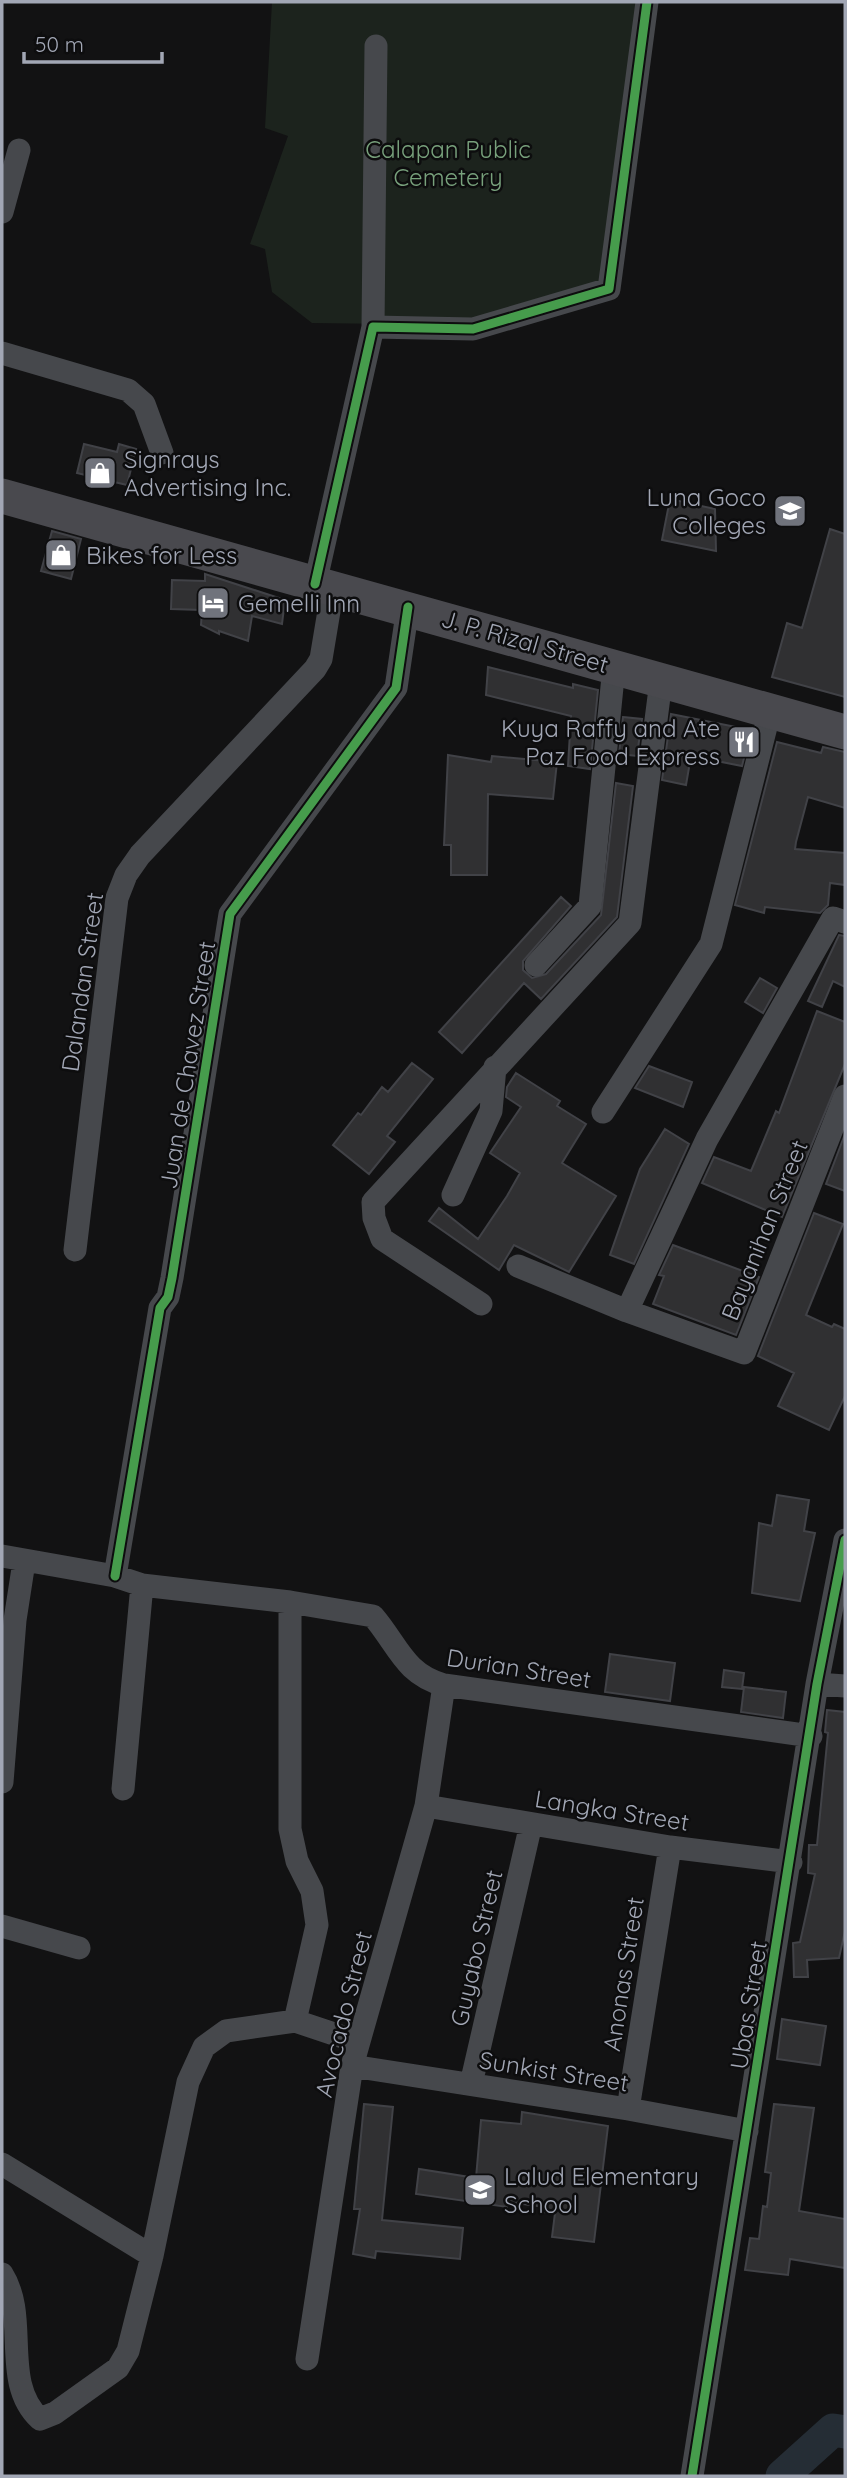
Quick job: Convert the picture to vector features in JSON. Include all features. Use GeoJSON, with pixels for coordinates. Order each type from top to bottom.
{"type":"FeatureCollection","features":[{"type":"Feature","properties":{"kind":"highway","name":"J. P. Rizal Street"},"geometry":{"type":"LineString","coordinates":[[2,496],[408,607],[845,732]]}},
{"type":"Feature","properties":{"kind":"street"},"geometry":{"type":"LineString","coordinates":[[373,327],[473,329],[609,289],[647,2]]}},
{"type":"Feature","properties":{"kind":"street","name":"Dalandan Street"},"geometry":{"type":"LineString","coordinates":[[75,1250],[117,898],[125,875],[140,855],[315,669],[321,659],[324,585],[373,327],[376,46]]}},
{"type":"Feature","properties":{"kind":"street"},"geometry":{"type":"LineString","coordinates":[[2,212],[19,150]]}},
{"type":"Feature","properties":{"kind":"street"},"geometry":{"type":"LineString","coordinates":[[2,354],[128,390],[144,404],[162,453]]}},
{"type":"Feature","properties":{"kind":"street","name":"Juan de Chavez Street"},"geometry":{"type":"LineString","coordinates":[[115,1576],[160,1308],[167,1297],[172,1278],[230,914],[396,688],[408,607]]}},
{"type":"Feature","properties":{"kind":"street"},"geometry":{"type":"LineString","coordinates":[[536,965],[590,906],[614,667]]}},
{"type":"Feature","properties":{"kind":"street"},"geometry":{"type":"LineString","coordinates":[[481,1304],[382,1239],[374,1218],[373,1202],[630,923],[661,681]]}},
{"type":"Feature","properties":{"kind":"street"},"geometry":{"type":"LineString","coordinates":[[603,1112],[711,944],[770,711]]}},
{"type":"Feature","properties":{"kind":"street"},"geometry":{"type":"LineString","coordinates":[[627,1311],[707,1139],[833,918],[845,922]]}},
{"type":"Feature","properties":{"kind":"street"},"geometry":{"type":"LineString","coordinates":[[453,1195],[491,1111],[495,1067]]}},
{"type":"Feature","properties":{"kind":"street","name":"Bayanihan Street"},"geometry":{"type":"LineString","coordinates":[[518,1266],[627,1311],[744,1353],[845,1096]]}},
{"type":"Feature","properties":{"kind":"street","name":"Ubas Street"},"geometry":{"type":"LineString","coordinates":[[692,2476],[811,1737],[817,1684],[845,1540]]}},
{"type":"Feature","properties":{"kind":"street"},"geometry":{"type":"LineString","coordinates":[[2,1783],[15,1620],[13,1559]]}},
{"type":"Feature","properties":{"kind":"street","name":"Durian Street"},"geometry":{"type":"LineString","coordinates":[[13,1559],[115,1576],[142,1585],[290,1602],[373,1616],[408,1667],[426,1680],[444,1685],[811,1737]]}},
{"type":"Feature","properties":{"kind":"street"},"geometry":{"type":"LineString","coordinates":[[123,1790],[142,1585]]}},
{"type":"Feature","properties":{"kind":"street"},"geometry":{"type":"LineString","coordinates":[[290,1602],[290,1829],[297,1861],[312,1891],[317,1925],[295,2021]]}},
{"type":"Feature","properties":{"kind":"street"},"geometry":{"type":"LineString","coordinates":[[817,1684],[845,1686]]}},
{"type":"Feature","properties":{"kind":"street","name":"Avocado Street"},"geometry":{"type":"LineString","coordinates":[[307,2359],[352,2066],[426,1806],[444,1685]]}},
{"type":"Feature","properties":{"kind":"street","name":"Langka Street"},"geometry":{"type":"LineString","coordinates":[[426,1806],[670,1847],[791,1862]]}},
{"type":"Feature","properties":{"kind":"street","name":"Guyabo Street"},"geometry":{"type":"LineString","coordinates":[[471,2084],[531,1824]]}},
{"type":"Feature","properties":{"kind":"street","name":"Anonas Street"},"geometry":{"type":"LineString","coordinates":[[628,2109],[670,1847]]}},
{"type":"Feature","properties":{"kind":"street"},"geometry":{"type":"LineString","coordinates":[[2,1926],[79,1948]]}},
{"type":"Feature","properties":{"kind":"street"},"geometry":{"type":"LineString","coordinates":[[2,2274],[12,2303],[22,2398],[40,2419],[55,2413],[118,2368],[128,2351],[152,2256],[188,2082],[204,2047],[226,2031],[295,2021],[358,2042]]}},
{"type":"Feature","properties":{"kind":"street","name":"Sunkist Street"},"geometry":{"type":"LineString","coordinates":[[352,2066],[628,2109],[747,2131]]}},
{"type":"Feature","properties":{"kind":"street"},"geometry":{"type":"LineString","coordinates":[[2,2164],[152,2256]]}},
{"type":"Feature","properties":{"kind":"green space","name":"Calapan Public Cemetery"},"geometry":{"type":"Polygon","coordinates":[[[272,2],[641,2],[603,286],[470,325],[312,323],[272,292],[265,249],[250,244],[288,136],[265,128],[272,2]]]}},
{"type":"Feature","properties":{"kind":"building"},"geometry":{"type":"Polygon","coordinates":[[[84,444],[117,452],[119,444],[136,449],[127,485],[77,473],[84,444]]]}},
{"type":"Feature","properties":{"kind":"building"},"geometry":{"type":"Polygon","coordinates":[[[670,499],[715,509],[716,551],[662,540],[670,499]]]}},
{"type":"Feature","properties":{"kind":"building"},"geometry":{"type":"Polygon","coordinates":[[[830,529],[845,534],[845,697],[772,677],[787,623],[802,628],[830,529]]]}},
{"type":"Feature","properties":{"kind":"building","name":"Bikes for Less"},"geometry":{"type":"Polygon","coordinates":[[[52,531],[81,539],[71,579],[41,571],[52,531]]]}},
{"type":"Feature","properties":{"kind":"building"},"geometry":{"type":"Polygon","coordinates":[[[205,574],[285,600],[282,624],[252,616],[248,641],[219,631],[219,634],[201,625],[202,610],[171,609],[172,580],[205,581],[205,574]]]}},
{"type":"Feature","properties":{"kind":"building"},"geometry":{"type":"Polygon","coordinates":[[[488,667],[573,688],[573,684],[598,690],[590,769],[568,766],[571,716],[486,695],[488,667]]]}},
{"type":"Feature","properties":{"kind":"building"},"geometry":{"type":"Polygon","coordinates":[[[671,714],[751,730],[742,766],[691,756],[686,785],[662,780],[671,714]]]}},
{"type":"Feature","properties":{"kind":"building"},"geometry":{"type":"Polygon","coordinates":[[[623,717],[642,719],[637,756],[619,754],[623,717]]]}},
{"type":"Feature","properties":{"kind":"building"},"geometry":{"type":"Polygon","coordinates":[[[777,742],[821,753],[823,747],[845,752],[845,808],[808,797],[796,842],[795,849],[845,853],[845,885],[830,883],[828,905],[820,913],[765,907],[764,913],[735,905],[777,742]]]}},
{"type":"Feature","properties":{"kind":"building"},"geometry":{"type":"Polygon","coordinates":[[[448,755],[491,762],[492,756],[557,762],[553,799],[488,794],[487,875],[451,875],[451,845],[444,845],[448,755]]]}},
{"type":"Feature","properties":{"kind":"building"},"geometry":{"type":"Polygon","coordinates":[[[616,783],[633,786],[617,917],[541,999],[524,983],[462,1053],[439,1032],[561,897],[571,906],[523,961],[523,970],[532,978],[546,974],[601,915],[616,783]]]}},
{"type":"Feature","properties":{"kind":"building"},"geometry":{"type":"Polygon","coordinates":[[[839,935],[845,936],[845,987],[833,981],[822,1007],[808,1001],[839,935]]]}},
{"type":"Feature","properties":{"kind":"building"},"geometry":{"type":"Polygon","coordinates":[[[760,978],[777,988],[763,1013],[745,1002],[760,978]]]}},
{"type":"Feature","properties":{"kind":"building"},"geometry":{"type":"Polygon","coordinates":[[[817,1011],[845,1022],[845,1064],[782,1217],[702,1183],[714,1157],[751,1171],[776,1111],[779,1113],[817,1011]]]}},
{"type":"Feature","properties":{"kind":"building"},"geometry":{"type":"Polygon","coordinates":[[[412,1063],[433,1079],[387,1136],[395,1142],[369,1174],[333,1145],[382,1087],[388,1092],[412,1063]]]}},
{"type":"Feature","properties":{"kind":"building"},"geometry":{"type":"Polygon","coordinates":[[[649,1066],[692,1082],[683,1107],[635,1088],[649,1066]]]}},
{"type":"Feature","properties":{"kind":"building"},"geometry":{"type":"Polygon","coordinates":[[[516,1073],[560,1101],[557,1106],[586,1124],[562,1163],[616,1196],[569,1272],[514,1245],[499,1270],[429,1221],[439,1208],[478,1239],[507,1196],[520,1173],[490,1153],[521,1107],[506,1097],[507,1087],[516,1073]]]}},
{"type":"Feature","properties":{"kind":"building"},"geometry":{"type":"Polygon","coordinates":[[[665,1129],[689,1144],[634,1264],[610,1255],[640,1169],[665,1129]]]}},
{"type":"Feature","properties":{"kind":"building"},"geometry":{"type":"Polygon","coordinates":[[[845,1134],[845,1191],[826,1184],[845,1134]]]}},
{"type":"Feature","properties":{"kind":"building"},"geometry":{"type":"Polygon","coordinates":[[[814,1213],[843,1224],[806,1315],[832,1327],[834,1324],[845,1329],[845,1396],[829,1430],[778,1406],[794,1373],[758,1356],[814,1213]]]}},
{"type":"Feature","properties":{"kind":"building"},"geometry":{"type":"Polygon","coordinates":[[[673,1245],[759,1277],[736,1335],[653,1304],[664,1276],[659,1275],[673,1245]]]}},
{"type":"Feature","properties":{"kind":"building"},"geometry":{"type":"Polygon","coordinates":[[[777,1495],[809,1500],[804,1531],[815,1533],[800,1601],[752,1593],[759,1523],[772,1526],[777,1495]]]}},
{"type":"Feature","properties":{"kind":"building"},"geometry":{"type":"Polygon","coordinates":[[[610,1654],[675,1663],[670,1701],[605,1692],[610,1654]]]}},
{"type":"Feature","properties":{"kind":"building"},"geometry":{"type":"Polygon","coordinates":[[[724,1670],[744,1673],[742,1689],[722,1687],[724,1670]]]}},
{"type":"Feature","properties":{"kind":"building"},"geometry":{"type":"Polygon","coordinates":[[[744,1687],[786,1692],[783,1718],[741,1712],[744,1687]]]}},
{"type":"Feature","properties":{"kind":"building"},"geometry":{"type":"Polygon","coordinates":[[[827,1710],[845,1712],[845,1931],[839,1958],[807,1960],[808,1977],[794,1977],[793,1943],[800,1942],[815,1874],[808,1873],[809,1845],[817,1845],[828,1733],[825,1732],[827,1710]]]}},
{"type":"Feature","properties":{"kind":"building"},"geometry":{"type":"Polygon","coordinates":[[[782,2019],[826,2026],[820,2065],[777,2059],[782,2019]]]}},
{"type":"Feature","properties":{"kind":"building"},"geometry":{"type":"Polygon","coordinates":[[[364,2104],[393,2107],[382,2220],[463,2228],[460,2259],[376,2251],[375,2258],[353,2254],[360,2209],[354,2209],[364,2104]]]}},
{"type":"Feature","properties":{"kind":"building"},"geometry":{"type":"Polygon","coordinates":[[[774,2104],[814,2108],[799,2211],[845,2219],[845,2268],[790,2259],[788,2275],[745,2270],[750,2238],[759,2239],[763,2206],[767,2207],[771,2173],[765,2172],[774,2104]]]}},
{"type":"Feature","properties":{"kind":"building"},"geometry":{"type":"Polygon","coordinates":[[[522,2112],[608,2126],[594,2242],[552,2237],[555,2213],[544,2212],[545,2207],[508,2202],[507,2207],[416,2194],[419,2169],[476,2178],[481,2120],[521,2124],[522,2112]]]}},
{"type":"Feature","properties":{"kind":"waterway"},"geometry":{"type":"LineString","coordinates":[[782,2476],[833,2430],[845,2432]]}},
{"type":"Feature","properties":{"kind":"cycle path"},"geometry":{"type":"LineString","coordinates":[[315,584],[373,327],[473,329],[609,289],[647,2]]}},
{"type":"Feature","properties":{"kind":"cycle path"},"geometry":{"type":"LineString","coordinates":[[115,1576],[160,1308],[168,1297],[172,1278],[230,914],[396,688],[408,607]]}},
{"type":"Feature","properties":{"kind":"cycle path"},"geometry":{"type":"LineString","coordinates":[[692,2476],[817,1684],[845,1540]]}},
{"type":"Feature","properties":{"kind":"place","name":"Signrays Advertising Inc."},"geometry":{"type":"Point","coordinates":[100,473]}},
{"type":"Feature","properties":{"kind":"place","name":"Luna Goco Colleges"},"geometry":{"type":"Point","coordinates":[790,511]}},
{"type":"Feature","properties":{"kind":"place","name":"Bikes for Less"},"geometry":{"type":"Point","coordinates":[61,555]}},
{"type":"Feature","properties":{"kind":"place","name":"Gemelli Inn"},"geometry":{"type":"Point","coordinates":[213,603]}},
{"type":"Feature","properties":{"kind":"place","name":"Kuya Raffy and Ate Paz Food Express"},"geometry":{"type":"Point","coordinates":[744,742]}},
{"type":"Feature","properties":{"kind":"place","name":"Lalud Elementary School"},"geometry":{"type":"Point","coordinates":[480,2190]}}]}
